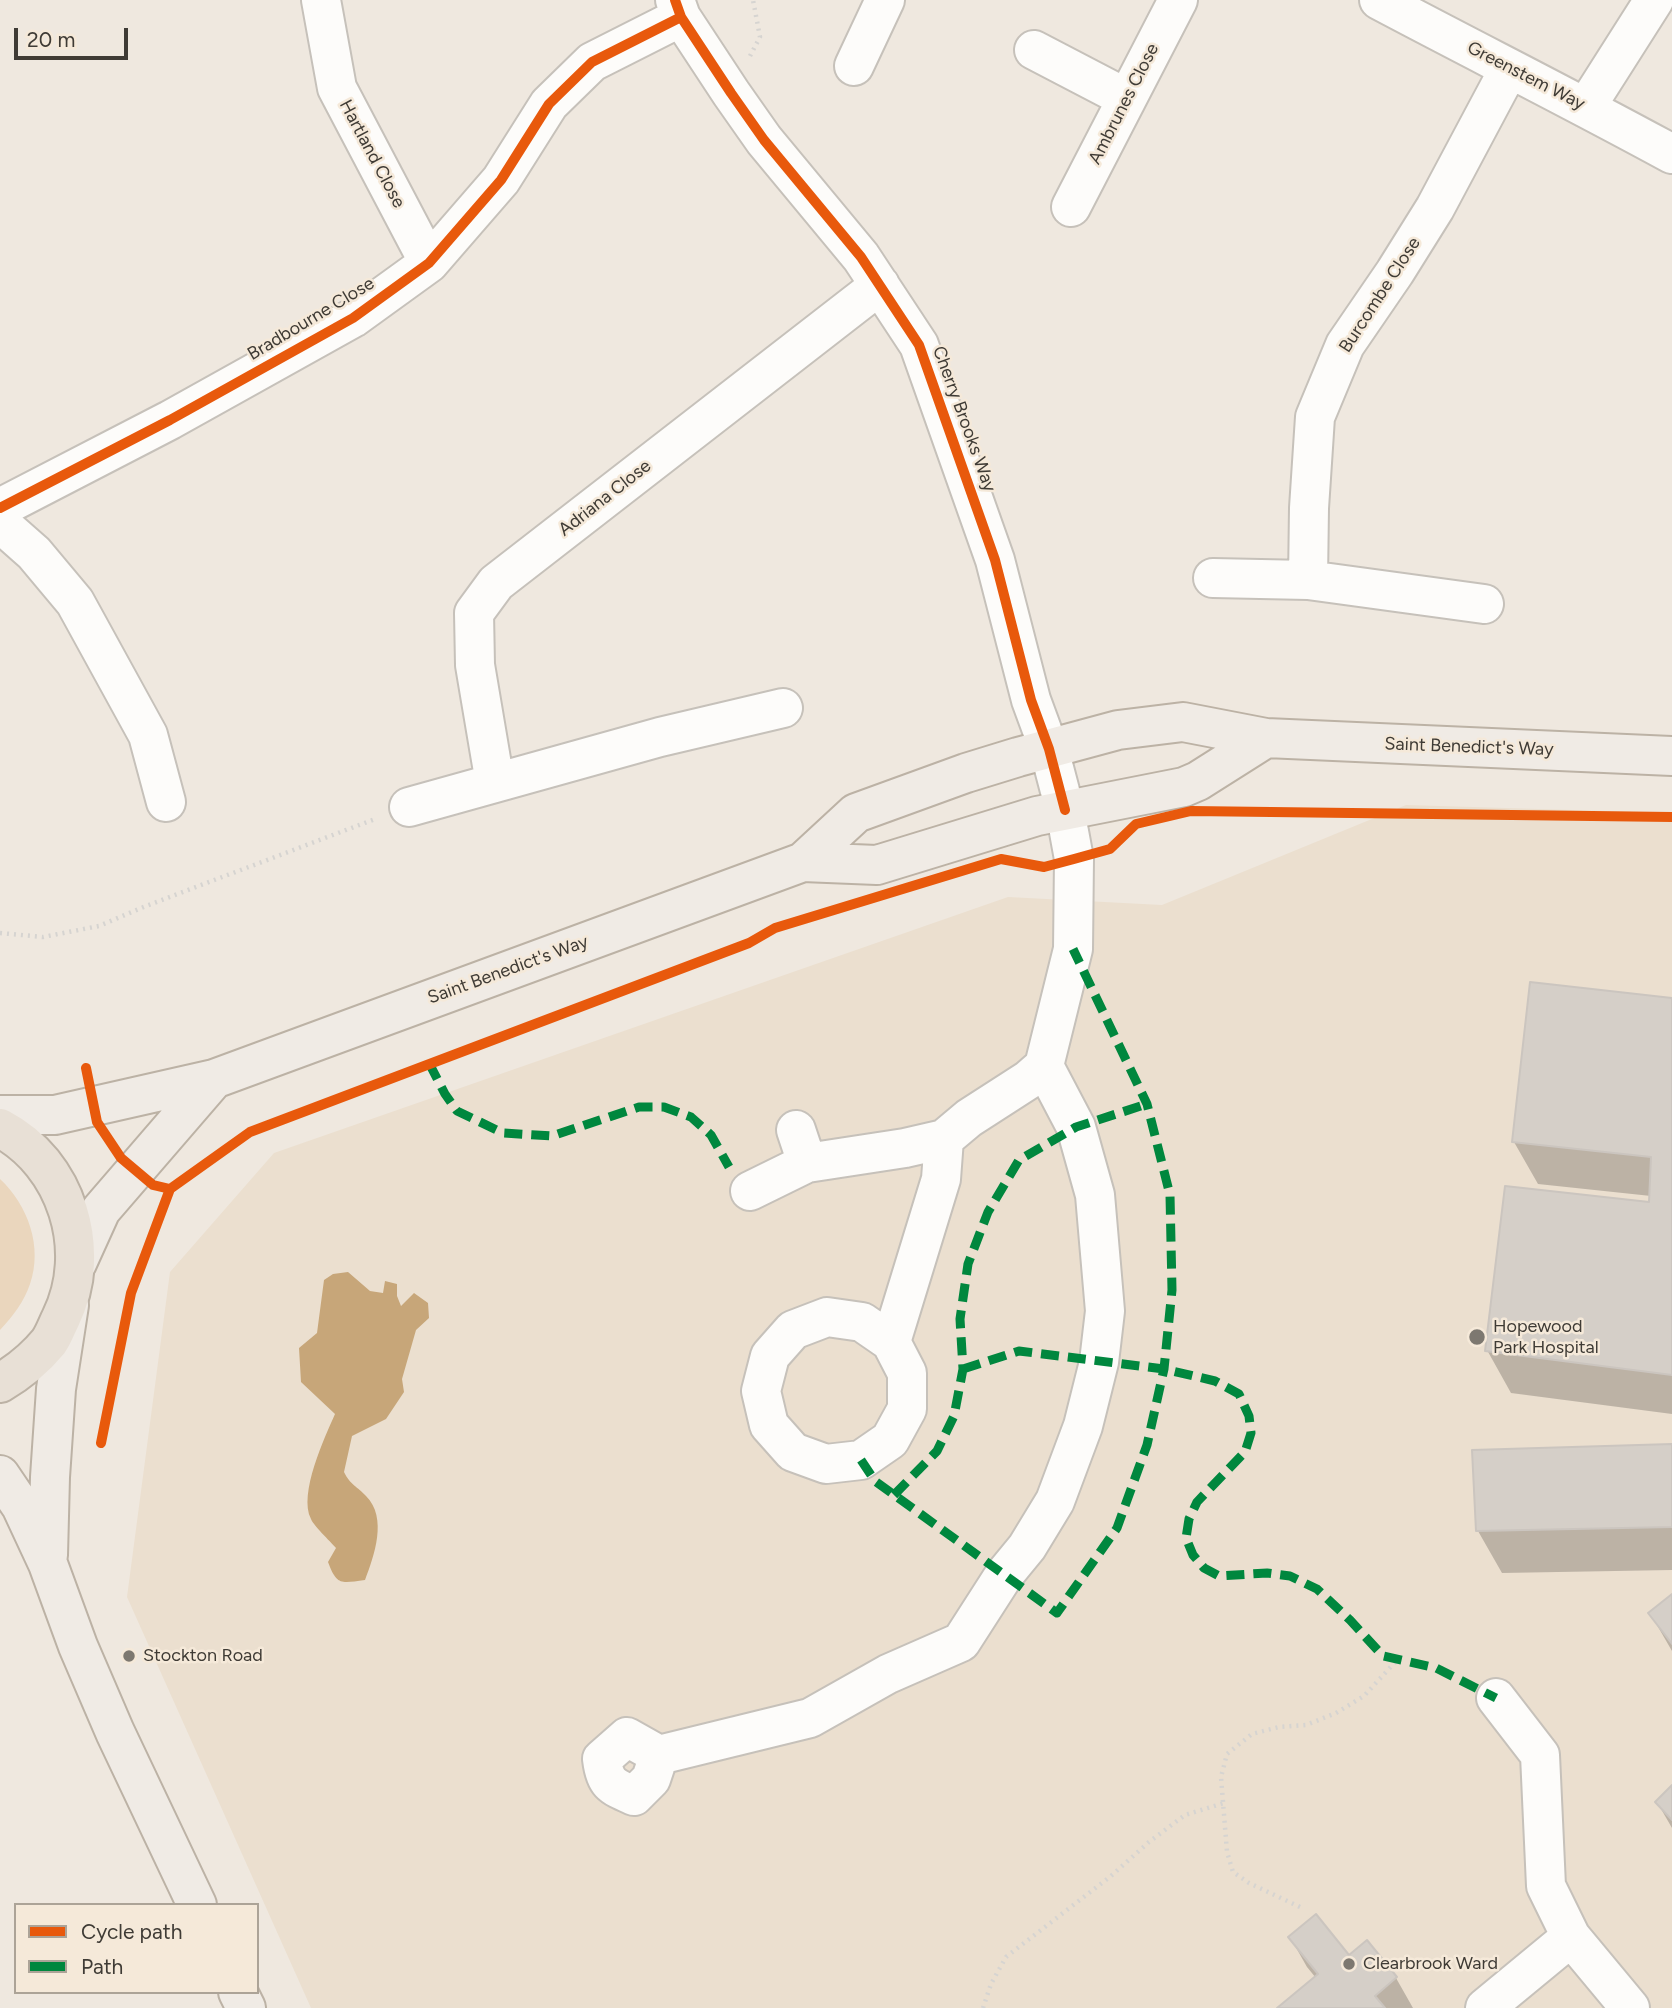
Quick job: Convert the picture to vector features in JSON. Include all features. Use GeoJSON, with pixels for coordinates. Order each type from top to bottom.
{"type":"FeatureCollection","features":[{"type":"Feature","properties":{"kind":"highway"},"geometry":{"type":"LineString","coordinates":[[0,1128],[17,1137],[51,1172],[71,1215],[77,1263],[69,1302],[50,1340],[20,1371],[0,1383]]}},
{"type":"Feature","properties":{"kind":"main road","name":"Saint Benedict's Way"},"geometry":{"type":"LineString","coordinates":[[0,1115],[55,1115],[214,1079],[803,862],[856,813],[966,773],[1118,730],[1183,722],[1266,738],[1672,756]]}},
{"type":"Feature","properties":{"kind":"main road","name":"Saint Benedict's Way"},"geometry":{"type":"LineString","coordinates":[[803,862],[877,865],[987,830],[1065,810],[1184,787],[1266,738]]}},
{"type":"Feature","properties":{"kind":"main road","name":"Saint Benedict's Way"},"geometry":{"type":"LineString","coordinates":[[77,1263],[101,1210],[214,1079]]}},
{"type":"Feature","properties":{"kind":"main road"},"geometry":{"type":"LineString","coordinates":[[48,1564],[54,1416],[69,1302]]}},
{"type":"Feature","properties":{"kind":"main road"},"geometry":{"type":"LineString","coordinates":[[0,1475],[21,1506],[48,1564],[78,1646],[115,1732],[196,1903]]}},
{"type":"Feature","properties":{"kind":"street","name":"Hartland Close"},"geometry":{"type":"LineString","coordinates":[[321,0],[337,89],[429,263]]}},
{"type":"Feature","properties":{"kind":"street"},"geometry":{"type":"LineString","coordinates":[[854,66],[885,0]]}},
{"type":"Feature","properties":{"kind":"street","name":"Ambrunes Close"},"geometry":{"type":"LineString","coordinates":[[1071,207],[1178,0]]}},
{"type":"Feature","properties":{"kind":"street","name":"Greenstem Way"},"geometry":{"type":"LineString","coordinates":[[1379,0],[1672,154]]}},
{"type":"Feature","properties":{"kind":"street"},"geometry":{"type":"LineString","coordinates":[[1586,107],[1654,0]]}},
{"type":"Feature","properties":{"kind":"street","name":"Bradbourne Close"},"geometry":{"type":"LineString","coordinates":[[0,508],[170,420],[353,318],[429,263],[501,180],[549,104],[592,62],[678,8]]}},
{"type":"Feature","properties":{"kind":"street","name":"Cherry Brooks Way"},"geometry":{"type":"LineString","coordinates":[[678,8],[764,140],[861,257],[880,285],[919,345],[945,414],[995,560],[1031,700],[1049,749],[1074,859],[1073,949],[1044,1066]]}},
{"type":"Feature","properties":{"kind":"street"},"geometry":{"type":"LineString","coordinates":[[1034,50],[1126,98]]}},
{"type":"Feature","properties":{"kind":"street","name":"Burcombe Close"},"geometry":{"type":"LineString","coordinates":[[1308,580],[1315,417],[1345,345],[1435,208],[1509,69]]}},
{"type":"Feature","properties":{"kind":"street","name":"Adriana Close"},"geometry":{"type":"LineString","coordinates":[[495,783],[475,665],[474,613],[496,583],[880,285]]}},
{"type":"Feature","properties":{"kind":"street"},"geometry":{"type":"LineString","coordinates":[[0,523],[34,553],[75,602],[148,735],[166,802]]}},
{"type":"Feature","properties":{"kind":"street"},"geometry":{"type":"LineString","coordinates":[[1213,578],[1308,580],[1484,604]]}},
{"type":"Feature","properties":{"kind":"street"},"geometry":{"type":"LineString","coordinates":[[409,807],[660,737],[783,708]]}},
{"type":"Feature","properties":{"kind":"street"},"geometry":{"type":"LineString","coordinates":[[659,1755],[810,1718],[888,1674],[961,1643],[1055,1501],[1083,1426],[1099,1362],[1105,1311],[1095,1195],[1076,1127],[1044,1066],[944,1139],[905,1148],[802,1147],[750,1191]]}},
{"type":"Feature","properties":{"kind":"street"},"geometry":{"type":"LineString","coordinates":[[891,1342],[941,1179],[944,1139]]}},
{"type":"Feature","properties":{"kind":"street"},"geometry":{"type":"LineString","coordinates":[[1496,1698],[1540,1755],[1546,1886],[1571,1937],[1630,2008]]}},
{"type":"Feature","properties":{"kind":"street"},"geometry":{"type":"LineString","coordinates":[[1485,2008],[1571,1937]]}},
{"type":"Feature","properties":{"kind":"path"},"geometry":{"type":"LineString","coordinates":[[0,933],[43,937],[99,926],[409,807]]}},
{"type":"Feature","properties":{"kind":"path"},"geometry":{"type":"LineString","coordinates":[[1300,1907],[1249,1883],[1233,1872],[1227,1852],[1221,1777],[1227,1754],[1252,1734],[1279,1727],[1306,1725],[1336,1713],[1364,1696],[1398,1659]]}},
{"type":"Feature","properties":{"kind":"path"},"geometry":{"type":"LineString","coordinates":[[983,2008],[991,1984],[1006,1957],[1185,1815],[1224,1803]]}},
{"type":"Feature","properties":{"kind":"shaded area"},"geometry":{"type":"Polygon","coordinates":[[[1406,805],[1672,813],[1672,2008],[311,2008],[127,1597],[170,1272],[274,1153],[1008,897],[1162,905],[1406,805]]]}},
{"type":"Feature","properties":{"kind":"shaded area"},"geometry":{"type":"Polygon","coordinates":[[[0,1179],[10,1189],[25,1214],[34,1241],[35,1256],[34,1270],[25,1297],[0,1330],[0,1179]]]}},
{"type":"Feature","properties":{"kind":"shaded area"},"geometry":{"type":"Polygon","coordinates":[[[348,1272],[370,1291],[383,1293],[385,1281],[397,1284],[397,1296],[401,1306],[414,1293],[428,1303],[429,1318],[416,1330],[402,1379],[404,1392],[386,1419],[352,1436],[344,1472],[373,1505],[378,1526],[375,1549],[365,1580],[345,1582],[337,1579],[328,1562],[336,1548],[312,1522],[308,1508],[314,1466],[335,1414],[301,1382],[299,1348],[317,1333],[324,1280],[333,1274],[348,1272]]]}},
{"type":"Feature","properties":{"kind":"building"},"geometry":{"type":"Polygon","coordinates":[[[1530,982],[1672,998],[1672,1375],[1485,1351],[1505,1186],[1649,1202],[1651,1157],[1512,1142],[1530,982]]]}},
{"type":"Feature","properties":{"kind":"building"},"geometry":{"type":"Polygon","coordinates":[[[1672,1444],[1672,1527],[1476,1531],[1472,1450],[1672,1444]]]}},
{"type":"Feature","properties":{"kind":"building"},"geometry":{"type":"Polygon","coordinates":[[[1672,1594],[1672,1644],[1648,1613],[1672,1594]]]}},
{"type":"Feature","properties":{"kind":"building"},"geometry":{"type":"Polygon","coordinates":[[[1672,1785],[1672,1820],[1655,1802],[1672,1785]]]}},
{"type":"Feature","properties":{"kind":"building","name":"Clearbrook Ward"},"geometry":{"type":"Polygon","coordinates":[[[1316,1914],[1349,1955],[1367,1940],[1397,1977],[1375,1996],[1385,2008],[1277,2008],[1318,1974],[1288,1937],[1316,1914]]]}},
{"type":"Feature","properties":{"kind":"marked path"},"geometry":{"type":"LineString","coordinates":[[861,1460],[875,1481],[1057,1613],[1117,1528],[1147,1445],[1164,1369],[1172,1290],[1170,1195],[1147,1104],[1073,949]]}},
{"type":"Feature","properties":{"kind":"marked path"},"geometry":{"type":"LineString","coordinates":[[429,1063],[457,1111],[503,1133],[552,1136],[639,1107],[664,1107],[691,1117],[711,1135],[729,1167]]}},
{"type":"Feature","properties":{"kind":"marked path"},"geometry":{"type":"LineString","coordinates":[[894,1495],[937,1451],[954,1416],[963,1369],[960,1319],[968,1264],[988,1212],[1019,1160],[1076,1127],[1147,1104]]}},
{"type":"Feature","properties":{"kind":"marked path"},"geometry":{"type":"LineString","coordinates":[[963,1369],[1019,1351],[1164,1369],[1215,1381],[1239,1394],[1249,1416],[1251,1433],[1245,1452],[1197,1502],[1189,1519],[1186,1538],[1193,1555],[1204,1568],[1219,1576],[1267,1573],[1290,1576],[1317,1589],[1383,1656],[1436,1668],[1496,1698]]}},
{"type":"Feature","properties":{"kind":"cycle path"},"geometry":{"type":"LineString","coordinates":[[675,0],[681,17],[764,140],[861,257],[919,345],[995,560],[1031,700],[1049,749],[1065,810]]}},
{"type":"Feature","properties":{"kind":"cycle path"},"geometry":{"type":"LineString","coordinates":[[0,508],[170,420],[353,318],[429,263],[501,180],[549,104],[592,62],[681,17]]}},
{"type":"Feature","properties":{"kind":"cycle path"},"geometry":{"type":"LineString","coordinates":[[101,1443],[131,1293],[170,1189],[250,1132],[749,943],[775,928],[1001,859],[1044,867],[1110,849],[1136,824],[1191,811],[1672,817]]}},
{"type":"Feature","properties":{"kind":"cycle path"},"geometry":{"type":"LineString","coordinates":[[86,1068],[97,1122],[121,1158],[153,1185],[170,1189]]}},
{"type":"Feature","properties":{"kind":"place","name":"Hopewood Park Hospital"},"geometry":{"type":"Point","coordinates":[1477,1337]}},
{"type":"Feature","properties":{"kind":"place","name":"Stockton Road"},"geometry":{"type":"Point","coordinates":[129,1656]}},
{"type":"Feature","properties":{"kind":"place","name":"Clearbrook Ward"},"geometry":{"type":"Point","coordinates":[1349,1964]}}]}
